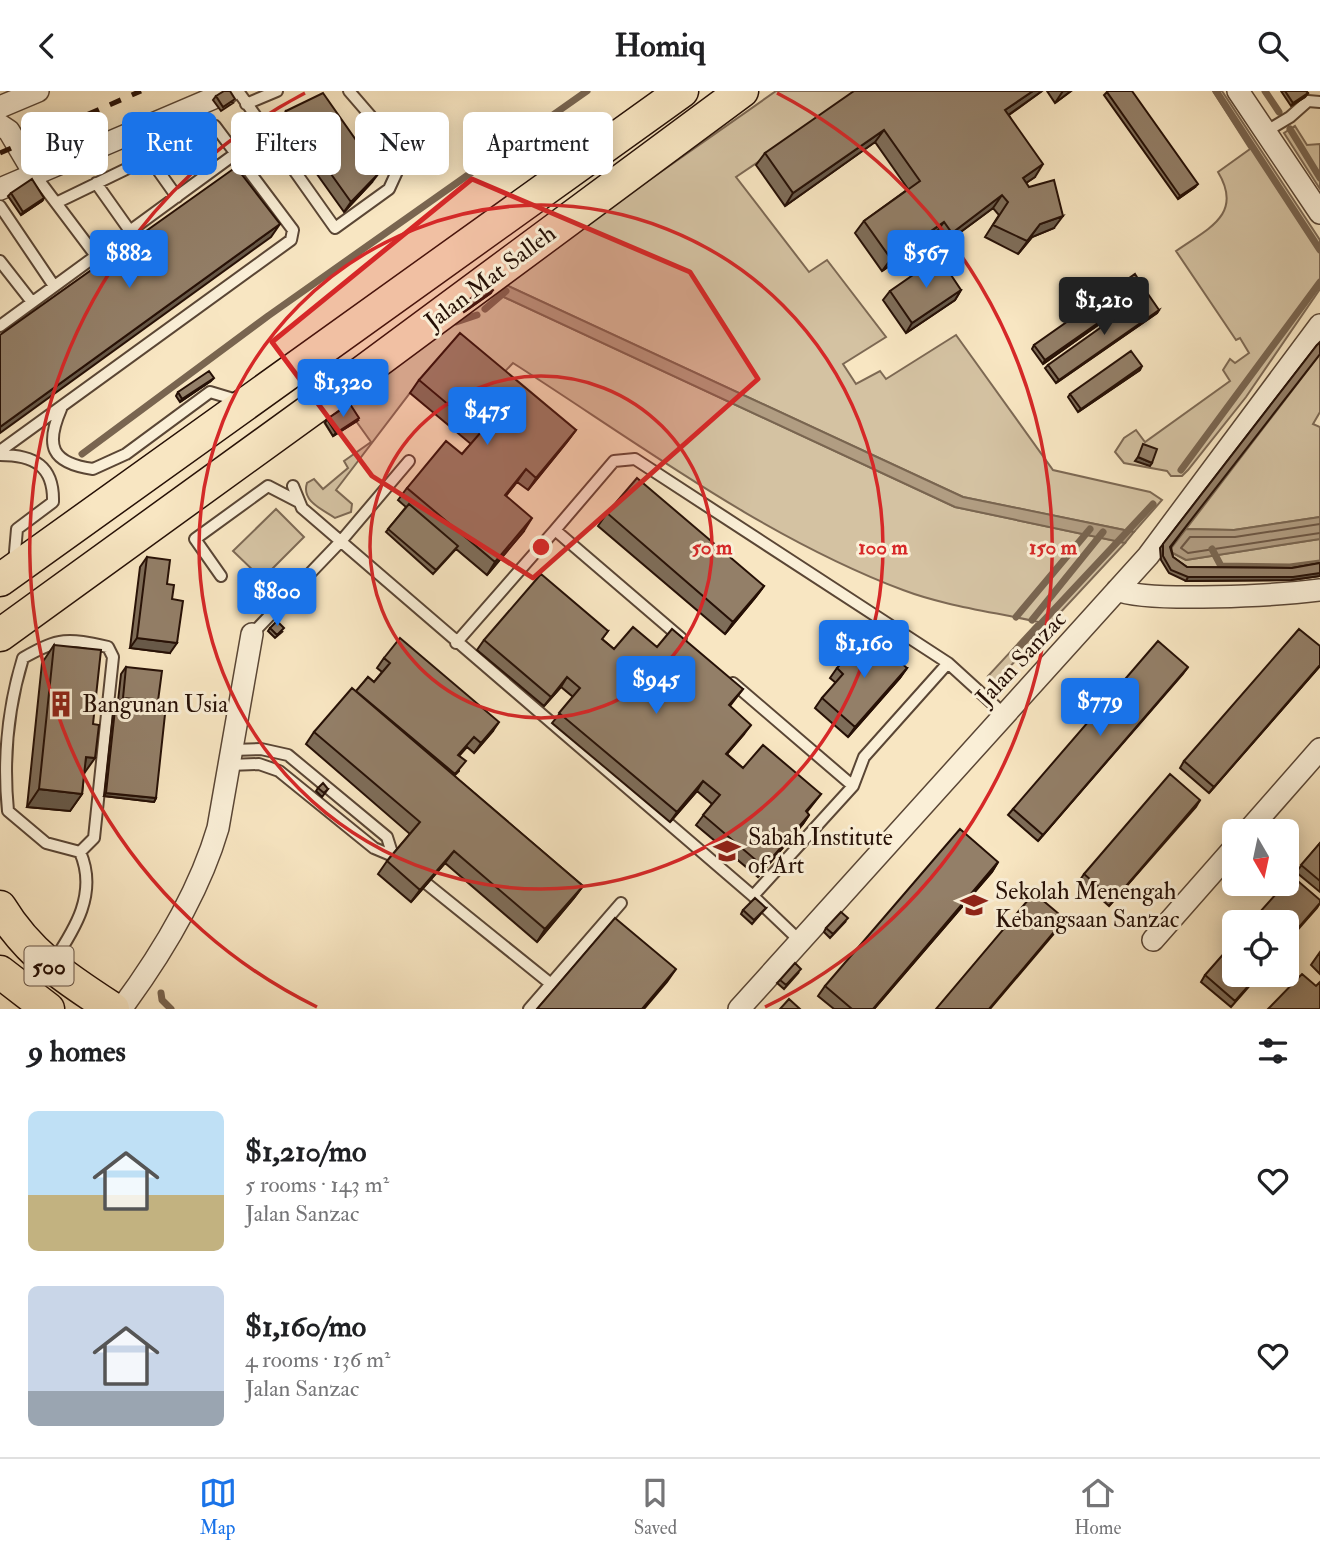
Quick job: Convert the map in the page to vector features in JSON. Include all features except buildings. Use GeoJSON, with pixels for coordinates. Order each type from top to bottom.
{"type":"FeatureCollection","features":[{"type":"Feature","properties":{"kind":"main road","name":"Jalan Mat Salleh"},"geometry":{"type":"LineString","coordinates":[[7,575],[682,91]]}},
{"type":"Feature","properties":{"kind":"main road","name":"Jalan Mat Salleh"},"geometry":{"type":"LineString","coordinates":[[0,635],[344,386],[742,91]]}},
{"type":"Feature","properties":{"kind":"main road","name":"500"},"geometry":{"type":"LineString","coordinates":[[0,907],[12,928],[49,967],[113,1009]]}},
{"type":"Feature","properties":{"kind":"main road","name":"500"},"geometry":{"type":"LineString","coordinates":[[10,980],[48,1009]]}},
{"type":"Feature","properties":{"kind":"main road"},"geometry":{"type":"LineString","coordinates":[[10,980],[37,991],[66,1009]]}},
{"type":"Feature","properties":{"kind":"street"},"geometry":{"type":"LineString","coordinates":[[0,107],[38,91]]}},
{"type":"Feature","properties":{"kind":"street"},"geometry":{"type":"LineString","coordinates":[[1238,91],[1320,213]]}},
{"type":"Feature","properties":{"kind":"street"},"geometry":{"type":"LineString","coordinates":[[108,146],[238,97]]}},
{"type":"Feature","properties":{"kind":"street"},"geometry":{"type":"LineString","coordinates":[[0,125],[9,131],[21,151]]}},
{"type":"Feature","properties":{"kind":"street"},"geometry":{"type":"LineString","coordinates":[[0,189],[33,175]]}},
{"type":"Feature","properties":{"kind":"street","name":"Jalan Sanzac"},"geometry":{"type":"LineString","coordinates":[[739,1009],[1148,556],[1320,325]]}},
{"type":"Feature","properties":{"kind":"street"},"geometry":{"type":"LineString","coordinates":[[1117,590],[1126,594],[1178,596],[1320,590]]}},
{"type":"Feature","properties":{"kind":"street"},"geometry":{"type":"LineString","coordinates":[[121,1009],[144,978],[201,876],[218,828],[252,633]]}},
{"type":"Feature","properties":{"kind":"street"},"geometry":{"type":"LineString","coordinates":[[1259,819],[1320,749]]}},
{"type":"Feature","properties":{"kind":"street"},"geometry":{"type":"LineString","coordinates":[[1153,940],[1222,862]]}},
{"type":"Feature","properties":{"kind":"lane"},"geometry":{"type":"LineString","coordinates":[[238,91],[238,97],[335,228],[389,189],[400,165],[381,128],[349,91]]}},
{"type":"Feature","properties":{"kind":"lane"},"geometry":{"type":"LineString","coordinates":[[238,97],[277,91]]}},
{"type":"Feature","properties":{"kind":"lane"},"geometry":{"type":"LineString","coordinates":[[1265,132],[1290,117],[1308,101],[1313,99],[1320,102]]}},
{"type":"Feature","properties":{"kind":"lane"},"geometry":{"type":"LineString","coordinates":[[217,129],[231,148]]}},
{"type":"Feature","properties":{"kind":"lane"},"geometry":{"type":"LineString","coordinates":[[0,326],[231,157]]}},
{"type":"Feature","properties":{"kind":"lane"},"geometry":{"type":"LineString","coordinates":[[56,203],[122,171]]}},
{"type":"Feature","properties":{"kind":"lane"},"geometry":{"type":"LineString","coordinates":[[36,175],[96,256]]}},
{"type":"Feature","properties":{"kind":"lane"},"geometry":{"type":"LineString","coordinates":[[161,175],[177,197]]}},
{"type":"Feature","properties":{"kind":"lane"},"geometry":{"type":"LineString","coordinates":[[0,453],[291,240],[293,230],[251,175]]}},
{"type":"Feature","properties":{"kind":"lane"},"geometry":{"type":"LineString","coordinates":[[96,183],[130,231]]}},
{"type":"Feature","properties":{"kind":"lane"},"geometry":{"type":"LineString","coordinates":[[0,206],[4,219],[54,286]]}},
{"type":"Feature","properties":{"kind":"lane"},"geometry":{"type":"LineString","coordinates":[[0,261],[32,302]]}},
{"type":"Feature","properties":{"kind":"lane"},"geometry":{"type":"LineString","coordinates":[[62,407],[51,433],[53,447],[64,461],[93,469],[126,454],[210,392],[248,404]]}},
{"type":"Feature","properties":{"kind":"lane"},"geometry":{"type":"LineString","coordinates":[[0,453],[24,455],[47,472],[53,485],[53,502],[17,529],[7,575]]}},
{"type":"Feature","properties":{"kind":"lane"},"geometry":{"type":"LineString","coordinates":[[456,643],[614,461],[635,459],[948,663],[1004,714]]}},
{"type":"Feature","properties":{"kind":"lane"},"geometry":{"type":"LineString","coordinates":[[252,633],[342,540],[409,461]]}},
{"type":"Feature","properties":{"kind":"lane"},"geometry":{"type":"LineString","coordinates":[[222,576],[195,539],[268,486],[297,501],[456,643],[753,896],[799,940]]}},
{"type":"Feature","properties":{"kind":"lane"},"geometry":{"type":"LineString","coordinates":[[293,486],[297,501]]}},
{"type":"Feature","properties":{"kind":"lane"},"geometry":{"type":"LineString","coordinates":[[555,530],[689,645]]}},
{"type":"Feature","properties":{"kind":"lane"},"geometry":{"type":"LineString","coordinates":[[75,639],[108,647],[113,657],[94,838],[80,852],[46,843],[8,811],[5,778],[13,689],[23,658],[52,642],[75,639]]}},
{"type":"Feature","properties":{"kind":"lane"},"geometry":{"type":"LineString","coordinates":[[753,896],[853,786],[864,757],[948,663]]}},
{"type":"Feature","properties":{"kind":"lane"},"geometry":{"type":"LineString","coordinates":[[719,671],[853,786]]}},
{"type":"Feature","properties":{"kind":"lane"},"geometry":{"type":"LineString","coordinates":[[261,749],[288,755],[387,838],[393,856],[374,848],[279,771],[231,757],[261,749]]}},
{"type":"Feature","properties":{"kind":"lane"},"geometry":{"type":"LineString","coordinates":[[49,967],[71,935],[84,908],[87,869],[80,852]]}},
{"type":"Feature","properties":{"kind":"lane"},"geometry":{"type":"LineString","coordinates":[[427,884],[551,984]]}},
{"type":"Feature","properties":{"kind":"lane"},"geometry":{"type":"LineString","coordinates":[[529,1009],[621,903]]}},
{"type":"Feature","properties":{"kind":"highlighted area"},"geometry":{"type":"Polygon","coordinates":[[[472,179],[690,272],[758,379],[533,578],[372,476],[272,342],[472,179]]]}},
{"type":"Feature","properties":{"kind":"shaded area"},"geometry":{"type":"Polygon","coordinates":[[[776,91],[863,91],[736,177],[809,272],[827,260],[886,337],[843,364],[856,384],[880,371],[886,379],[956,335],[1053,470],[1150,492],[1162,500],[1134,532],[963,497],[502,283],[776,91]]]}},
{"type":"Feature","properties":{"kind":"shaded area"},"geometry":{"type":"Polygon","coordinates":[[[1213,91],[1222,91],[1320,240],[1320,289],[1246,397],[1188,470],[1182,476],[1171,476],[1167,471],[1124,463],[1115,452],[1124,438],[1136,430],[1145,442],[1230,381],[1223,370],[1230,359],[1235,363],[1249,353],[1240,338],[1236,340],[1176,251],[1210,228],[1218,219],[1227,199],[1218,172],[1250,149],[1213,91]]]}},
{"type":"Feature","properties":{"kind":"shaded area"},"geometry":{"type":"Polygon","coordinates":[[[1295,126],[1307,145],[1320,144],[1320,189],[1284,133],[1295,126]]]}},
{"type":"Feature","properties":{"kind":"shaded area"},"geometry":{"type":"Polygon","coordinates":[[[491,291],[955,507],[1125,543],[1004,673],[1011,681],[997,682],[988,676],[1038,622],[936,600],[903,590],[851,568],[702,487],[513,363],[495,382],[451,345],[410,393],[336,490],[352,504],[351,512],[335,518],[314,504],[307,495],[307,483],[314,479],[323,489],[348,468],[344,461],[371,442],[356,421],[333,436],[320,416],[491,291]]]}},
{"type":"Feature","properties":{"kind":"shaded area"},"geometry":{"type":"Polygon","coordinates":[[[1320,354],[1320,412],[1313,424],[1320,427],[1320,517],[1234,530],[1186,529],[1320,354]]]}},
{"type":"Feature","properties":{"kind":"shaded area"},"geometry":{"type":"Polygon","coordinates":[[[276,509],[304,537],[262,579],[233,551],[276,509]]]}},
{"type":"Feature","properties":{"kind":"shaded area"},"geometry":{"type":"Polygon","coordinates":[[[1320,539],[1320,566],[1290,571],[1180,569],[1169,551],[1186,560],[1320,539]]]}},
{"type":"Feature","properties":{"kind":"water"},"geometry":{"type":"Polygon","coordinates":[[[502,283],[963,497],[1134,532],[1125,543],[955,507],[491,291],[502,283]]]}},
{"type":"Feature","properties":{"kind":"water"},"geometry":{"type":"Polygon","coordinates":[[[1320,517],[1320,539],[1186,560],[1169,551],[1186,529],[1234,530],[1320,517]]]}},
{"type":"Feature","properties":{"kind":"waterway"},"geometry":{"type":"LineString","coordinates":[[557,112],[587,91]]}},
{"type":"Feature","properties":{"kind":"waterway"},"geometry":{"type":"LineString","coordinates":[[1216,91],[1320,250]]}},
{"type":"Feature","properties":{"kind":"waterway"},"geometry":{"type":"LineString","coordinates":[[1265,91],[1279,112]]}},
{"type":"Feature","properties":{"kind":"waterway"},"geometry":{"type":"LineString","coordinates":[[1290,129],[1320,178]]}},
{"type":"Feature","properties":{"kind":"waterway"},"geometry":{"type":"LineString","coordinates":[[82,454],[268,316],[468,175]]}},
{"type":"Feature","properties":{"kind":"waterway"},"geometry":{"type":"LineString","coordinates":[[1181,470],[1320,282]]}},
{"type":"Feature","properties":{"kind":"waterway"},"geometry":{"type":"LineString","coordinates":[[485,309],[506,291]]}},
{"type":"Feature","properties":{"kind":"waterway"},"geometry":{"type":"LineString","coordinates":[[456,322],[477,315]]}},
{"type":"Feature","properties":{"kind":"waterway"},"geometry":{"type":"LineString","coordinates":[[1021,645],[1153,504]]}},
{"type":"Feature","properties":{"kind":"waterway"},"geometry":{"type":"LineString","coordinates":[[1016,617],[1090,529]]}},
{"type":"Feature","properties":{"kind":"waterway"},"geometry":{"type":"LineString","coordinates":[[1032,620],[1103,532]]}},
{"type":"Feature","properties":{"kind":"waterway"},"geometry":{"type":"LineString","coordinates":[[1212,549],[1221,566],[1290,567],[1320,563]]}},
{"type":"Feature","properties":{"kind":"waterway"},"geometry":{"type":"LineString","coordinates":[[161,993],[162,1000],[171,1009]]}},
{"type":"Feature","properties":{"kind":"railway"},"geometry":{"type":"LineString","coordinates":[[0,153],[141,91]]}},
{"type":"Feature","properties":{"kind":"place","name":"Bangunan Usia"},"geometry":{"type":"Point","coordinates":[61,704]}},
{"type":"Feature","properties":{"kind":"place","name":"Sabah Institute of Art"},"geometry":{"type":"Point","coordinates":[727,851]}},
{"type":"Feature","properties":{"kind":"place","name":"Sekolah Menengah Kebangsaan Sanzac"},"geometry":{"type":"Point","coordinates":[974,905]}}]}
